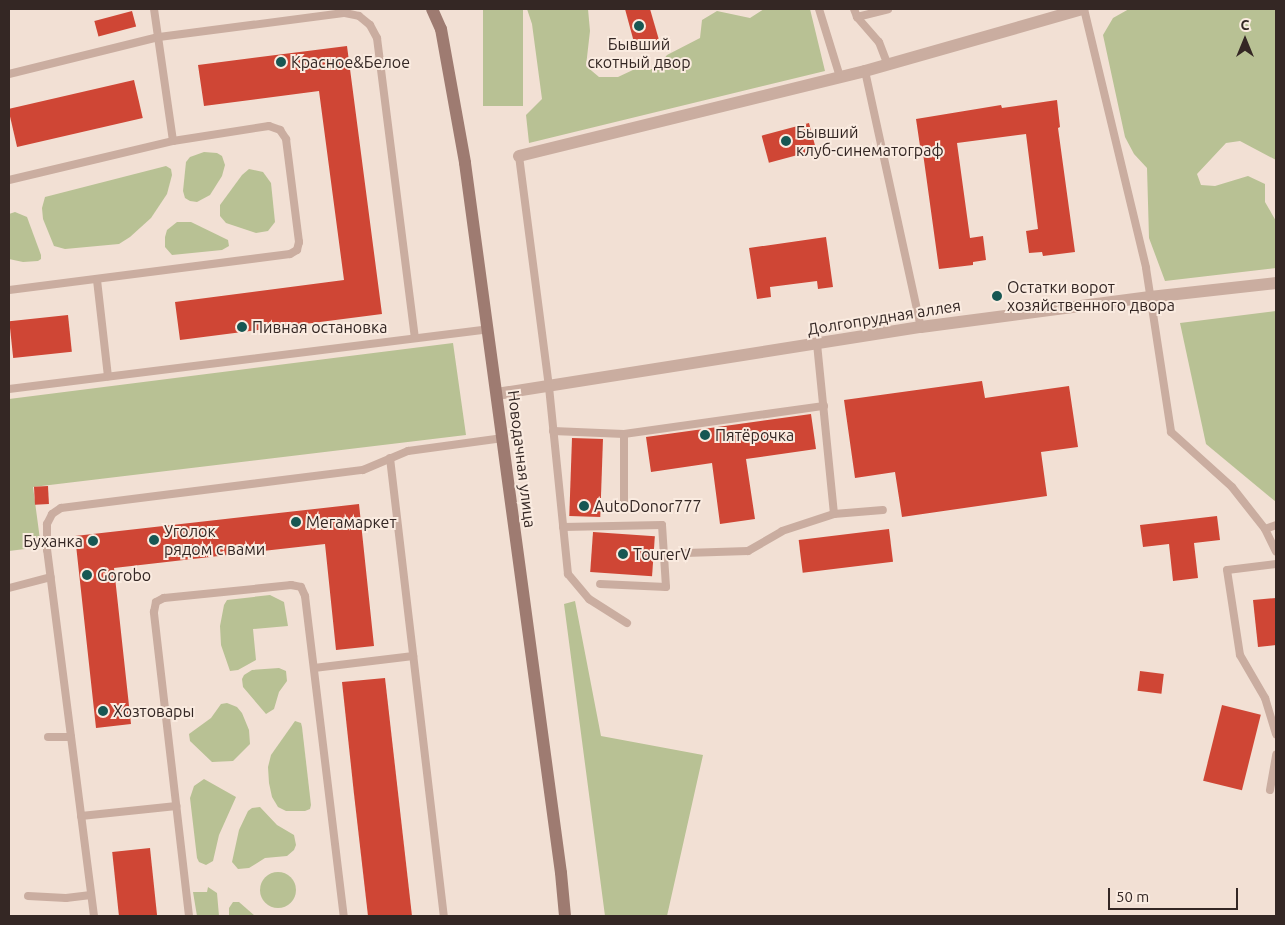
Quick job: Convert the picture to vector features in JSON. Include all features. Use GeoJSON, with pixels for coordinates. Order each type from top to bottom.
{"type":"FeatureCollection","features":[{"type":"Feature","properties":{"kind":"street","name":"Новодачная улица"},"geometry":{"type":"LineString","coordinates":[[432,9],[441,29],[451,79],[488,329],[565,916]]}},
{"type":"Feature","properties":{"kind":"street"},"geometry":{"type":"LineString","coordinates":[[519,156],[865,71],[1083,9]]}},
{"type":"Feature","properties":{"kind":"street","name":"Долгопрудная аллея"},"geometry":{"type":"LineString","coordinates":[[497,394],[921,327],[1150,296],[1276,283]]}},
{"type":"Feature","properties":{"kind":"lane"},"geometry":{"type":"LineString","coordinates":[[154,9],[173,141]]}},
{"type":"Feature","properties":{"kind":"lane"},"geometry":{"type":"LineString","coordinates":[[819,9],[840,77]]}},
{"type":"Feature","properties":{"kind":"lane"},"geometry":{"type":"LineString","coordinates":[[854,9],[857,17],[879,42],[888,65]]}},
{"type":"Feature","properties":{"kind":"lane"},"geometry":{"type":"LineString","coordinates":[[857,17],[888,9]]}},
{"type":"Feature","properties":{"kind":"lane"},"geometry":{"type":"LineString","coordinates":[[1083,9],[1146,268],[1171,432],[1232,487],[1265,529],[1276,552]]}},
{"type":"Feature","properties":{"kind":"lane"},"geometry":{"type":"LineString","coordinates":[[9,74],[159,37],[345,13],[359,16],[370,25],[377,38],[415,338]]}},
{"type":"Feature","properties":{"kind":"lane"},"geometry":{"type":"LineString","coordinates":[[865,71],[921,327]]}},
{"type":"Feature","properties":{"kind":"lane"},"geometry":{"type":"LineString","coordinates":[[9,180],[173,141],[269,126],[280,130],[286,139],[299,242],[297,250],[281,256],[9,290]]}},
{"type":"Feature","properties":{"kind":"lane"},"geometry":{"type":"LineString","coordinates":[[519,156],[548,387],[568,574],[589,599],[628,623]]}},
{"type":"Feature","properties":{"kind":"lane"},"geometry":{"type":"LineString","coordinates":[[97,280],[108,376]]}},
{"type":"Feature","properties":{"kind":"lane"},"geometry":{"type":"LineString","coordinates":[[9,389],[488,329]]}},
{"type":"Feature","properties":{"kind":"lane"},"geometry":{"type":"LineString","coordinates":[[818,343],[834,514]]}},
{"type":"Feature","properties":{"kind":"lane"},"geometry":{"type":"LineString","coordinates":[[553,431],[624,434],[824,406]]}},
{"type":"Feature","properties":{"kind":"lane"},"geometry":{"type":"LineString","coordinates":[[624,434],[624,501]]}},
{"type":"Feature","properties":{"kind":"lane"},"geometry":{"type":"LineString","coordinates":[[94,916],[46,536],[47,524],[52,514],[61,508],[363,470],[408,451],[503,438]]}},
{"type":"Feature","properties":{"kind":"lane"},"geometry":{"type":"LineString","coordinates":[[390,458],[444,916]]}},
{"type":"Feature","properties":{"kind":"lane"},"geometry":{"type":"LineString","coordinates":[[685,553],[748,551],[782,532],[834,514],[883,510]]}},
{"type":"Feature","properties":{"kind":"lane"},"geometry":{"type":"LineString","coordinates":[[563,527],[662,524],[666,587],[600,584]]}},
{"type":"Feature","properties":{"kind":"lane"},"geometry":{"type":"LineString","coordinates":[[1265,529],[1276,525]]}},
{"type":"Feature","properties":{"kind":"lane"},"geometry":{"type":"LineString","coordinates":[[1276,564],[1227,570],[1240,655],[1265,698],[1276,734]]}},
{"type":"Feature","properties":{"kind":"lane"},"geometry":{"type":"LineString","coordinates":[[9,588],[51,577]]}},
{"type":"Feature","properties":{"kind":"lane"},"geometry":{"type":"LineString","coordinates":[[188,916],[154,612],[156,602],[164,598],[281,586],[301,587],[305,596],[344,916]]}},
{"type":"Feature","properties":{"kind":"lane"},"geometry":{"type":"LineString","coordinates":[[314,668],[413,656]]}},
{"type":"Feature","properties":{"kind":"lane"},"geometry":{"type":"LineString","coordinates":[[48,738],[71,737]]}},
{"type":"Feature","properties":{"kind":"lane"},"geometry":{"type":"LineString","coordinates":[[1270,790],[1276,755]]}},
{"type":"Feature","properties":{"kind":"lane"},"geometry":{"type":"LineString","coordinates":[[81,816],[176,806]]}},
{"type":"Feature","properties":{"kind":"lane"},"geometry":{"type":"LineString","coordinates":[[28,896],[66,898],[91,895]]}},
{"type":"Feature","properties":{"kind":"green space"},"geometry":{"type":"Polygon","coordinates":[[[483,9],[523,9],[523,106],[483,106],[483,9]]]}},
{"type":"Feature","properties":{"kind":"green space"},"geometry":{"type":"Polygon","coordinates":[[[527,9],[588,9],[590,31],[586,66],[599,77],[618,77],[635,69],[656,69],[667,55],[700,38],[702,20],[717,11],[750,18],[764,9],[810,9],[825,71],[529,143],[526,115],[542,99],[532,24],[527,9]]]}},
{"type":"Feature","properties":{"kind":"green space"},"geometry":{"type":"Polygon","coordinates":[[[1129,9],[1276,9],[1276,160],[1240,141],[1226,143],[1197,174],[1201,185],[1215,186],[1248,176],[1265,184],[1265,202],[1276,221],[1276,268],[1165,281],[1149,238],[1147,168],[1134,154],[1125,137],[1103,35],[1113,18],[1129,9]]]}},
{"type":"Feature","properties":{"kind":"green space"},"geometry":{"type":"Polygon","coordinates":[[[204,152],[217,153],[222,156],[225,165],[222,176],[210,195],[197,202],[190,201],[185,198],[183,191],[186,162],[190,157],[204,152]]]}},
{"type":"Feature","properties":{"kind":"green space"},"geometry":{"type":"Polygon","coordinates":[[[166,166],[171,169],[172,175],[167,194],[151,218],[130,237],[119,244],[65,249],[54,246],[43,219],[42,208],[45,197],[166,166]]]}},
{"type":"Feature","properties":{"kind":"green space"},"geometry":{"type":"Polygon","coordinates":[[[249,169],[263,172],[271,183],[275,222],[268,231],[256,233],[226,223],[220,216],[220,205],[242,175],[249,169]]]}},
{"type":"Feature","properties":{"kind":"green space"},"geometry":{"type":"Polygon","coordinates":[[[15,212],[27,217],[41,255],[41,259],[38,261],[23,262],[9,259],[9,214],[15,212]]]}},
{"type":"Feature","properties":{"kind":"green space"},"geometry":{"type":"Polygon","coordinates":[[[177,222],[191,222],[228,240],[229,246],[222,250],[172,255],[165,247],[165,237],[167,230],[177,222]]]}},
{"type":"Feature","properties":{"kind":"green space"},"geometry":{"type":"Polygon","coordinates":[[[1276,311],[1276,502],[1206,444],[1180,323],[1276,311]]]}},
{"type":"Feature","properties":{"kind":"green space"},"geometry":{"type":"Polygon","coordinates":[[[453,343],[466,435],[33,487],[41,547],[9,551],[9,399],[453,343]]]}},
{"type":"Feature","properties":{"kind":"green space"},"geometry":{"type":"Polygon","coordinates":[[[270,595],[284,602],[288,626],[253,629],[256,660],[238,670],[230,671],[221,645],[220,626],[224,605],[227,600],[270,595]]]}},
{"type":"Feature","properties":{"kind":"green space"},"geometry":{"type":"Polygon","coordinates":[[[575,601],[601,736],[703,755],[667,916],[605,916],[564,604],[575,601]]]}},
{"type":"Feature","properties":{"kind":"green space"},"geometry":{"type":"Polygon","coordinates":[[[279,668],[286,671],[287,681],[279,692],[274,709],[266,714],[243,687],[242,679],[244,675],[252,670],[279,668]]]}},
{"type":"Feature","properties":{"kind":"green space"},"geometry":{"type":"Polygon","coordinates":[[[227,703],[237,707],[242,713],[249,730],[250,744],[233,761],[212,762],[190,741],[189,734],[211,718],[221,704],[227,703]]]}},
{"type":"Feature","properties":{"kind":"green space"},"geometry":{"type":"Polygon","coordinates":[[[295,721],[301,723],[302,727],[311,805],[310,809],[305,811],[286,811],[278,807],[272,797],[269,783],[268,767],[271,755],[295,721]]]}},
{"type":"Feature","properties":{"kind":"green space"},"geometry":{"type":"Polygon","coordinates":[[[204,779],[236,797],[219,835],[213,861],[206,865],[199,862],[197,858],[190,798],[194,786],[204,779]]]}},
{"type":"Feature","properties":{"kind":"green space"},"geometry":{"type":"Polygon","coordinates":[[[260,807],[277,825],[294,835],[296,845],[294,850],[287,856],[265,858],[249,868],[238,869],[232,862],[239,830],[248,811],[252,808],[260,807]]]}},
{"type":"Feature","properties":{"kind":"green space"},"geometry":{"type":"Polygon","coordinates":[[[278,872],[285,873],[291,877],[295,883],[295,897],[291,903],[285,907],[278,908],[271,907],[265,903],[261,897],[260,890],[261,883],[265,877],[271,873],[278,872]]]}},
{"type":"Feature","properties":{"kind":"green space"},"geometry":{"type":"Polygon","coordinates":[[[208,887],[217,893],[219,916],[197,916],[193,892],[207,892],[208,887]]]}},
{"type":"Feature","properties":{"kind":"green space"},"geometry":{"type":"Polygon","coordinates":[[[233,902],[239,902],[255,916],[229,916],[229,908],[233,902]]]}},
{"type":"Feature","properties":{"kind":"building"},"geometry":{"type":"Polygon","coordinates":[[[625,9],[650,9],[659,40],[635,46],[625,9]]]}},
{"type":"Feature","properties":{"kind":"building"},"geometry":{"type":"Polygon","coordinates":[[[132,11],[136,26],[98,37],[94,21],[132,11]]]}},
{"type":"Feature","properties":{"kind":"building"},"geometry":{"type":"Polygon","coordinates":[[[347,46],[382,314],[180,340],[175,302],[344,280],[319,91],[204,106],[198,65],[347,46]]]}},
{"type":"Feature","properties":{"kind":"building"},"geometry":{"type":"Polygon","coordinates":[[[134,80],[143,118],[17,147],[9,109],[134,80]]]}},
{"type":"Feature","properties":{"kind":"building"},"geometry":{"type":"Polygon","coordinates":[[[1057,100],[1060,127],[1058,128],[1075,252],[1043,256],[1042,252],[1029,253],[1026,231],[1038,229],[1026,134],[957,143],[970,238],[983,236],[986,260],[973,262],[973,265],[939,269],[922,146],[920,146],[916,119],[1001,105],[1002,108],[1057,100]]]}},
{"type":"Feature","properties":{"kind":"building"},"geometry":{"type":"Polygon","coordinates":[[[809,123],[816,150],[769,163],[762,136],[809,123]]]}},
{"type":"Feature","properties":{"kind":"building"},"geometry":{"type":"Polygon","coordinates":[[[826,237],[833,287],[818,289],[817,281],[770,287],[771,297],[757,299],[749,248],[826,237]]]}},
{"type":"Feature","properties":{"kind":"building"},"geometry":{"type":"Polygon","coordinates":[[[68,315],[72,352],[13,358],[9,321],[68,315]]]}},
{"type":"Feature","properties":{"kind":"building"},"geometry":{"type":"Polygon","coordinates":[[[982,381],[985,398],[1069,386],[1078,447],[1041,452],[1047,496],[902,517],[895,472],[855,478],[844,400],[982,381]]]}},
{"type":"Feature","properties":{"kind":"building"},"geometry":{"type":"Polygon","coordinates":[[[811,414],[816,449],[746,459],[755,519],[720,524],[712,463],[651,472],[646,437],[811,414]]]}},
{"type":"Feature","properties":{"kind":"building"},"geometry":{"type":"Polygon","coordinates":[[[572,438],[603,439],[600,517],[569,516],[572,438]]]}},
{"type":"Feature","properties":{"kind":"building"},"geometry":{"type":"Polygon","coordinates":[[[48,486],[49,504],[35,505],[34,487],[48,486]]]}},
{"type":"Feature","properties":{"kind":"building"},"geometry":{"type":"Polygon","coordinates":[[[359,504],[374,646],[336,650],[325,544],[114,568],[131,724],[96,728],[75,536],[359,504]]]}},
{"type":"Feature","properties":{"kind":"building"},"geometry":{"type":"Polygon","coordinates":[[[1217,516],[1220,540],[1194,543],[1198,578],[1173,581],[1169,544],[1143,547],[1140,525],[1217,516]]]}},
{"type":"Feature","properties":{"kind":"building"},"geometry":{"type":"Polygon","coordinates":[[[889,529],[893,562],[803,573],[799,540],[889,529]]]}},
{"type":"Feature","properties":{"kind":"building","name":"TourerV"},"geometry":{"type":"Polygon","coordinates":[[[593,532],[655,536],[652,576],[590,572],[593,532]]]}},
{"type":"Feature","properties":{"kind":"building"},"geometry":{"type":"Polygon","coordinates":[[[1276,598],[1276,645],[1258,647],[1253,600],[1276,598]]]}},
{"type":"Feature","properties":{"kind":"building"},"geometry":{"type":"Polygon","coordinates":[[[1140,671],[1164,674],[1161,694],[1138,691],[1140,671]]]}},
{"type":"Feature","properties":{"kind":"building"},"geometry":{"type":"Polygon","coordinates":[[[385,678],[412,916],[368,916],[354,794],[342,682],[385,678]]]}},
{"type":"Feature","properties":{"kind":"building"},"geometry":{"type":"Polygon","coordinates":[[[1222,705],[1261,715],[1242,790],[1203,781],[1222,705]]]}},
{"type":"Feature","properties":{"kind":"building"},"geometry":{"type":"Polygon","coordinates":[[[150,848],[157,916],[119,916],[112,852],[150,848]]]}},
{"type":"Feature","properties":{"kind":"place","name":"Бывший скотный двор"},"geometry":{"type":"Point","coordinates":[639,26]}},
{"type":"Feature","properties":{"kind":"place","name":"Красное&Белое"},"geometry":{"type":"Point","coordinates":[281,62]}},
{"type":"Feature","properties":{"kind":"place","name":"Бывший клуб-синематограф"},"geometry":{"type":"Point","coordinates":[786,141]}},
{"type":"Feature","properties":{"kind":"place","name":"Остатки ворот хозяйственного двора"},"geometry":{"type":"Point","coordinates":[997,296]}},
{"type":"Feature","properties":{"kind":"place","name":"Пивная остановка"},"geometry":{"type":"Point","coordinates":[242,327]}},
{"type":"Feature","properties":{"kind":"place","name":"Пятёрочка"},"geometry":{"type":"Point","coordinates":[705,435]}},
{"type":"Feature","properties":{"kind":"place","name":"AutoDonor777"},"geometry":{"type":"Point","coordinates":[584,506]}},
{"type":"Feature","properties":{"kind":"place","name":"Мегамаркет"},"geometry":{"type":"Point","coordinates":[296,522]}},
{"type":"Feature","properties":{"kind":"place","name":"Уголок рядом с вами"},"geometry":{"type":"Point","coordinates":[154,540]}},
{"type":"Feature","properties":{"kind":"place","name":"Буханка"},"geometry":{"type":"Point","coordinates":[93,541]}},
{"type":"Feature","properties":{"kind":"place","name":"TourerV"},"geometry":{"type":"Point","coordinates":[623,554]}},
{"type":"Feature","properties":{"kind":"place","name":"Gorobo"},"geometry":{"type":"Point","coordinates":[87,575]}},
{"type":"Feature","properties":{"kind":"place","name":"Хозтовары"},"geometry":{"type":"Point","coordinates":[103,711]}}]}
